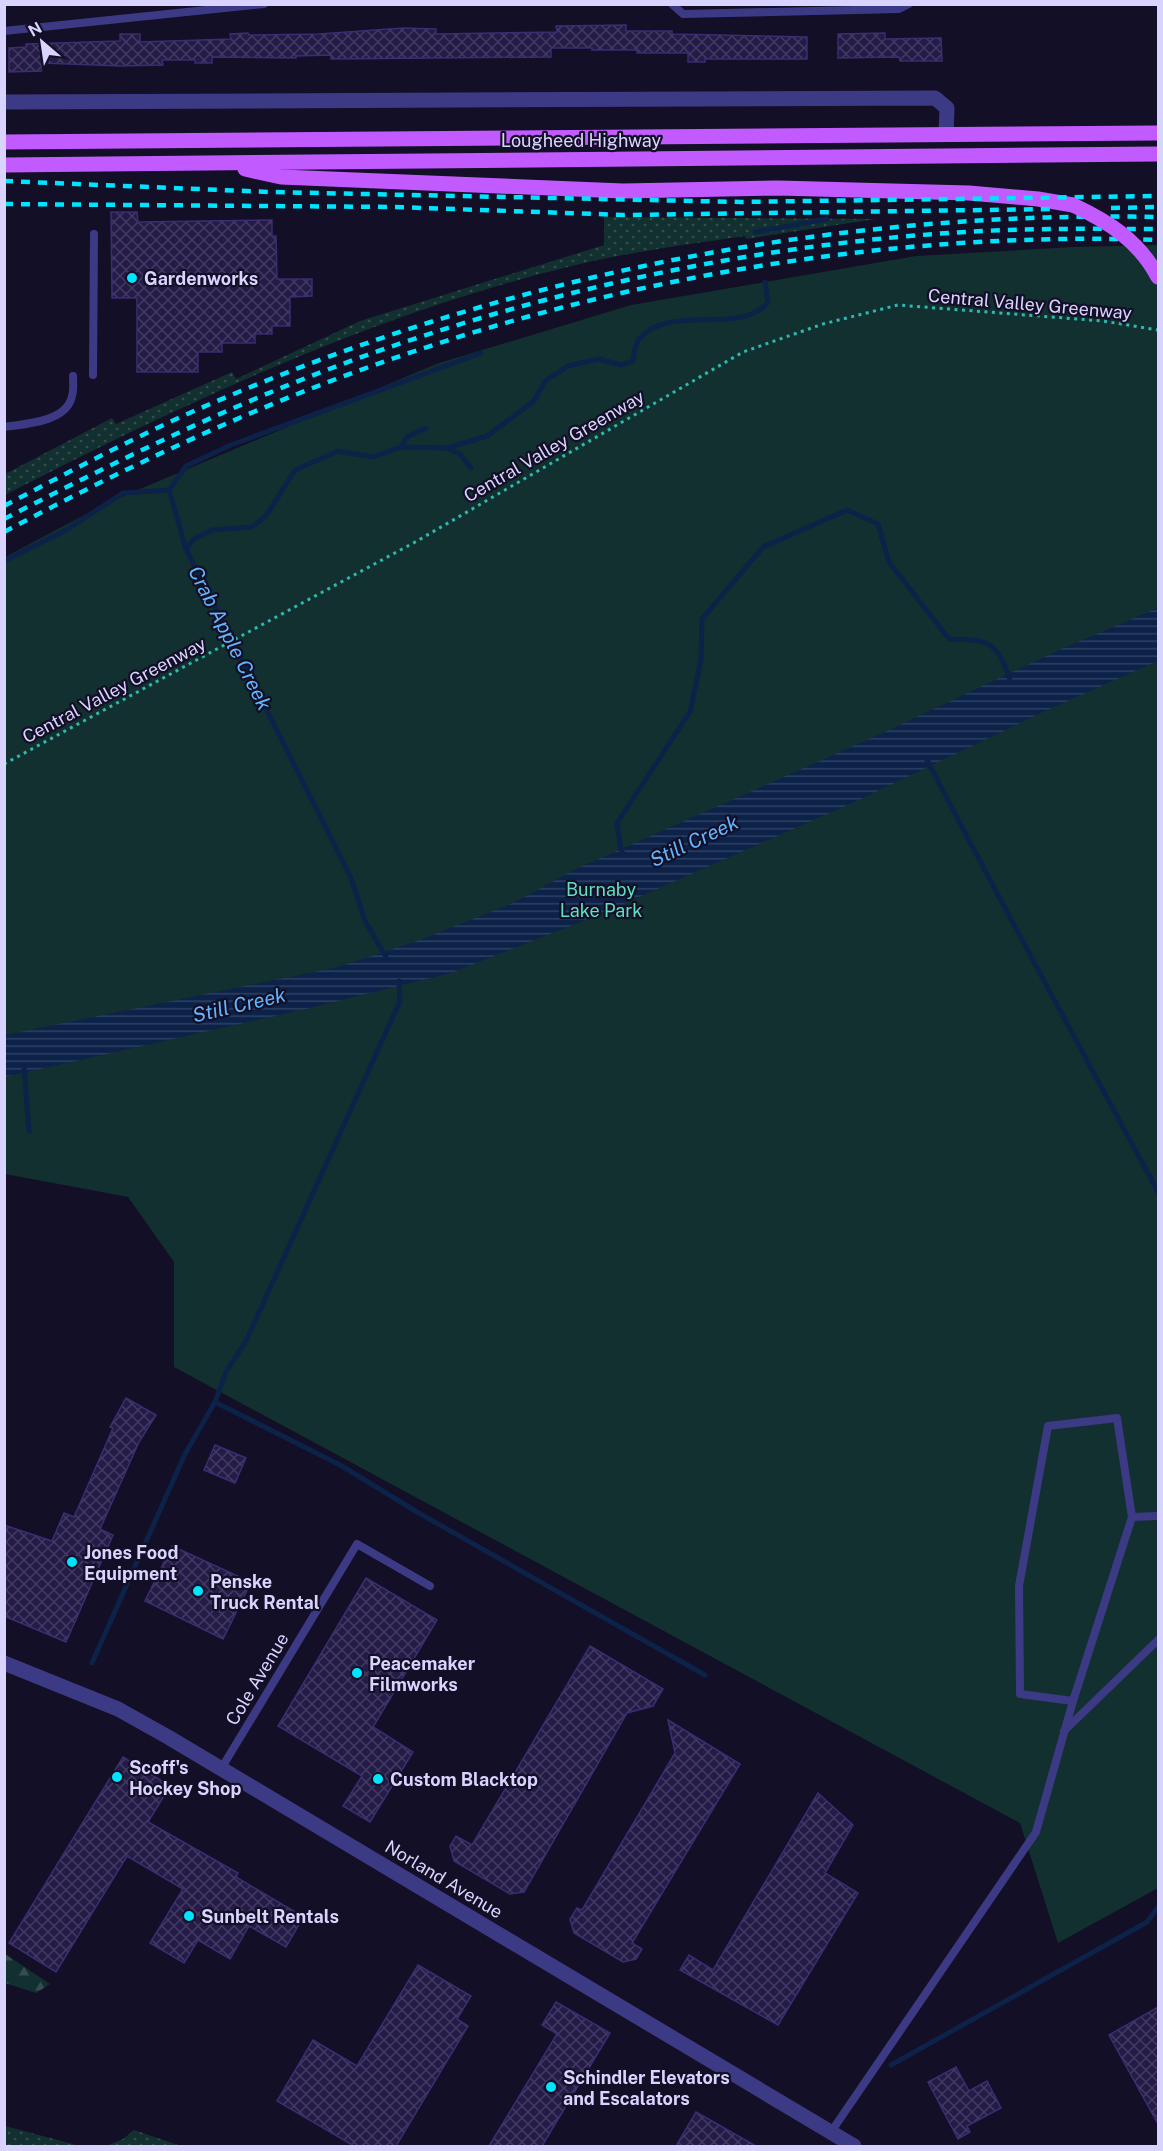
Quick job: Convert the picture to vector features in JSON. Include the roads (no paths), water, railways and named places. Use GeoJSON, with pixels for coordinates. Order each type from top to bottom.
{"type":"FeatureCollection","features":[{"type":"Feature","properties":{"kind":"main road","name":"Lougheed Highway"},"geometry":{"type":"LineString","coordinates":[[4,142],[1158,133]]}},
{"type":"Feature","properties":{"kind":"main road","name":"Lougheed Highway"},"geometry":{"type":"LineString","coordinates":[[4,165],[1158,154]]}},
{"type":"Feature","properties":{"kind":"main road"},"geometry":{"type":"LineString","coordinates":[[218,163],[281,177],[623,191],[778,188],[969,193],[1038,199],[1073,205],[1105,220],[1130,238],[1150,262],[1158,277]]}},
{"type":"Feature","properties":{"kind":"street"},"geometry":{"type":"LineString","coordinates":[[4,102],[935,98],[947,108],[946,134]]}},
{"type":"Feature","properties":{"kind":"street","name":"Norland Avenue"},"geometry":{"type":"LineString","coordinates":[[4,1663],[118,1709],[855,2146]]}},
{"type":"Feature","properties":{"kind":"lane"},"geometry":{"type":"LineString","coordinates":[[4,31],[264,4]]}},
{"type":"Feature","properties":{"kind":"lane"},"geometry":{"type":"LineString","coordinates":[[672,4],[683,14],[899,9],[909,4]]}},
{"type":"Feature","properties":{"kind":"lane"},"geometry":{"type":"LineString","coordinates":[[93,375],[94,234]]}},
{"type":"Feature","properties":{"kind":"lane"},"geometry":{"type":"LineString","coordinates":[[4,427],[42,421],[63,411],[72,398],[73,376]]}},
{"type":"Feature","properties":{"kind":"lane"},"geometry":{"type":"LineString","coordinates":[[831,2132],[1036,1832],[1072,1701],[1132,1517],[1117,1418],[1048,1426],[1019,1586],[1020,1694],[1072,1701]]}},
{"type":"Feature","properties":{"kind":"lane"},"geometry":{"type":"LineString","coordinates":[[1132,1517],[1158,1516]]}},
{"type":"Feature","properties":{"kind":"lane","name":"Cole Avenue"},"geometry":{"type":"LineString","coordinates":[[221,1768],[357,1544],[430,1586]]}},
{"type":"Feature","properties":{"kind":"lane"},"geometry":{"type":"LineString","coordinates":[[1064,1731],[1158,1640]]}},
{"type":"Feature","properties":{"kind":"water","name":"Still Creek"},"geometry":{"type":"Polygon","coordinates":[[[1158,608],[1158,661],[1045,711],[861,799],[603,913],[451,973],[306,1009],[5,1077],[5,1035],[338,967],[420,940],[513,903],[576,869],[885,732],[1061,649],[1158,608]]]}},
{"type":"Feature","properties":{"kind":"waterway","name":"Crab Apple Creek"},"geometry":{"type":"LineString","coordinates":[[755,232],[827,219]]}},
{"type":"Feature","properties":{"kind":"waterway","name":"Crab Apple Creek"},"geometry":{"type":"LineString","coordinates":[[386,957],[365,921],[351,878],[186,549],[194,539],[212,530],[252,527],[266,516],[295,470],[338,451],[373,457],[401,447],[447,448],[487,436],[534,401],[545,381],[568,366],[599,359],[621,365],[633,361],[639,339],[652,328],[668,323],[740,317],[756,312],[768,302],[765,282]]}},
{"type":"Feature","properties":{"kind":"waterway"},"geometry":{"type":"LineString","coordinates":[[4,561],[68,529],[123,493],[169,490],[186,466],[231,445],[481,353]]}},
{"type":"Feature","properties":{"kind":"waterway"},"geometry":{"type":"LineString","coordinates":[[401,447],[407,437],[426,428]]}},
{"type":"Feature","properties":{"kind":"waterway"},"geometry":{"type":"LineString","coordinates":[[447,448],[460,454],[471,468]]}},
{"type":"Feature","properties":{"kind":"waterway"},"geometry":{"type":"LineString","coordinates":[[169,490],[186,549]]}},
{"type":"Feature","properties":{"kind":"waterway"},"geometry":{"type":"LineString","coordinates":[[624,855],[621,850],[617,823],[690,712],[701,660],[702,619],[763,547],[847,510],[878,524],[889,562],[949,639],[974,640],[990,645],[1001,657],[1010,681]]}},
{"type":"Feature","properties":{"kind":"waterway"},"geometry":{"type":"LineString","coordinates":[[927,760],[1158,1192]]}},
{"type":"Feature","properties":{"kind":"waterway"},"geometry":{"type":"LineString","coordinates":[[92,1663],[185,1454],[215,1402],[226,1372],[246,1341],[400,1001],[399,981]]}},
{"type":"Feature","properties":{"kind":"waterway"},"geometry":{"type":"LineString","coordinates":[[24,1067],[29,1131]]}},
{"type":"Feature","properties":{"kind":"waterway"},"geometry":{"type":"LineString","coordinates":[[215,1402],[342,1466],[417,1512],[705,1675]]}},
{"type":"Feature","properties":{"kind":"waterway"},"geometry":{"type":"LineString","coordinates":[[891,2065],[1147,1922],[1158,1907]]}},
{"type":"Feature","properties":{"kind":"railway"},"geometry":{"type":"LineString","coordinates":[[4,181],[270,192],[741,202],[1158,196]]}},
{"type":"Feature","properties":{"kind":"railway"},"geometry":{"type":"LineString","coordinates":[[4,204],[395,207],[624,215],[1054,209]]}},
{"type":"Feature","properties":{"kind":"railway"},"geometry":{"type":"LineString","coordinates":[[1111,208],[1158,207]]}},
{"type":"Feature","properties":{"kind":"railway"},"geometry":{"type":"LineString","coordinates":[[4,506],[170,422],[309,364],[426,324],[545,289],[666,262],[788,240],[911,226],[1034,218],[1158,217]]}},
{"type":"Feature","properties":{"kind":"railway"},"geometry":{"type":"LineString","coordinates":[[4,519],[156,443],[311,376],[473,320],[557,297],[727,260],[898,237],[1005,230],[1158,229]]}},
{"type":"Feature","properties":{"kind":"railway"},"geometry":{"type":"LineString","coordinates":[[4,532],[161,453],[282,400],[423,348],[525,317],[629,291],[734,270],[840,255],[946,244],[1052,239],[1158,240]]}},
{"type":"Feature","properties":{"kind":"place","name":"Gardenworks"},"geometry":{"type":"Point","coordinates":[132,278]}},
{"type":"Feature","properties":{"kind":"place","name":"Jones Food Equipment"},"geometry":{"type":"Point","coordinates":[72,1562]}},
{"type":"Feature","properties":{"kind":"place","name":"Penske Truck Rental"},"geometry":{"type":"Point","coordinates":[198,1591]}},
{"type":"Feature","properties":{"kind":"place","name":"Peacemaker Filmworks"},"geometry":{"type":"Point","coordinates":[357,1673]}},
{"type":"Feature","properties":{"kind":"place","name":"Scoff's Hockey Shop"},"geometry":{"type":"Point","coordinates":[117,1777]}},
{"type":"Feature","properties":{"kind":"place","name":"Custom Blacktop"},"geometry":{"type":"Point","coordinates":[378,1779]}},
{"type":"Feature","properties":{"kind":"place","name":"Sunbelt Rentals"},"geometry":{"type":"Point","coordinates":[189,1916]}},
{"type":"Feature","properties":{"kind":"place","name":"Schindler Elevators and Escalators"},"geometry":{"type":"Point","coordinates":[551,2087]}},
{"type":"Feature","properties":{"kind":"park label","name":"Burnaby Lake Park"},"geometry":{"type":"Point","coordinates":[601,899]}}]}
